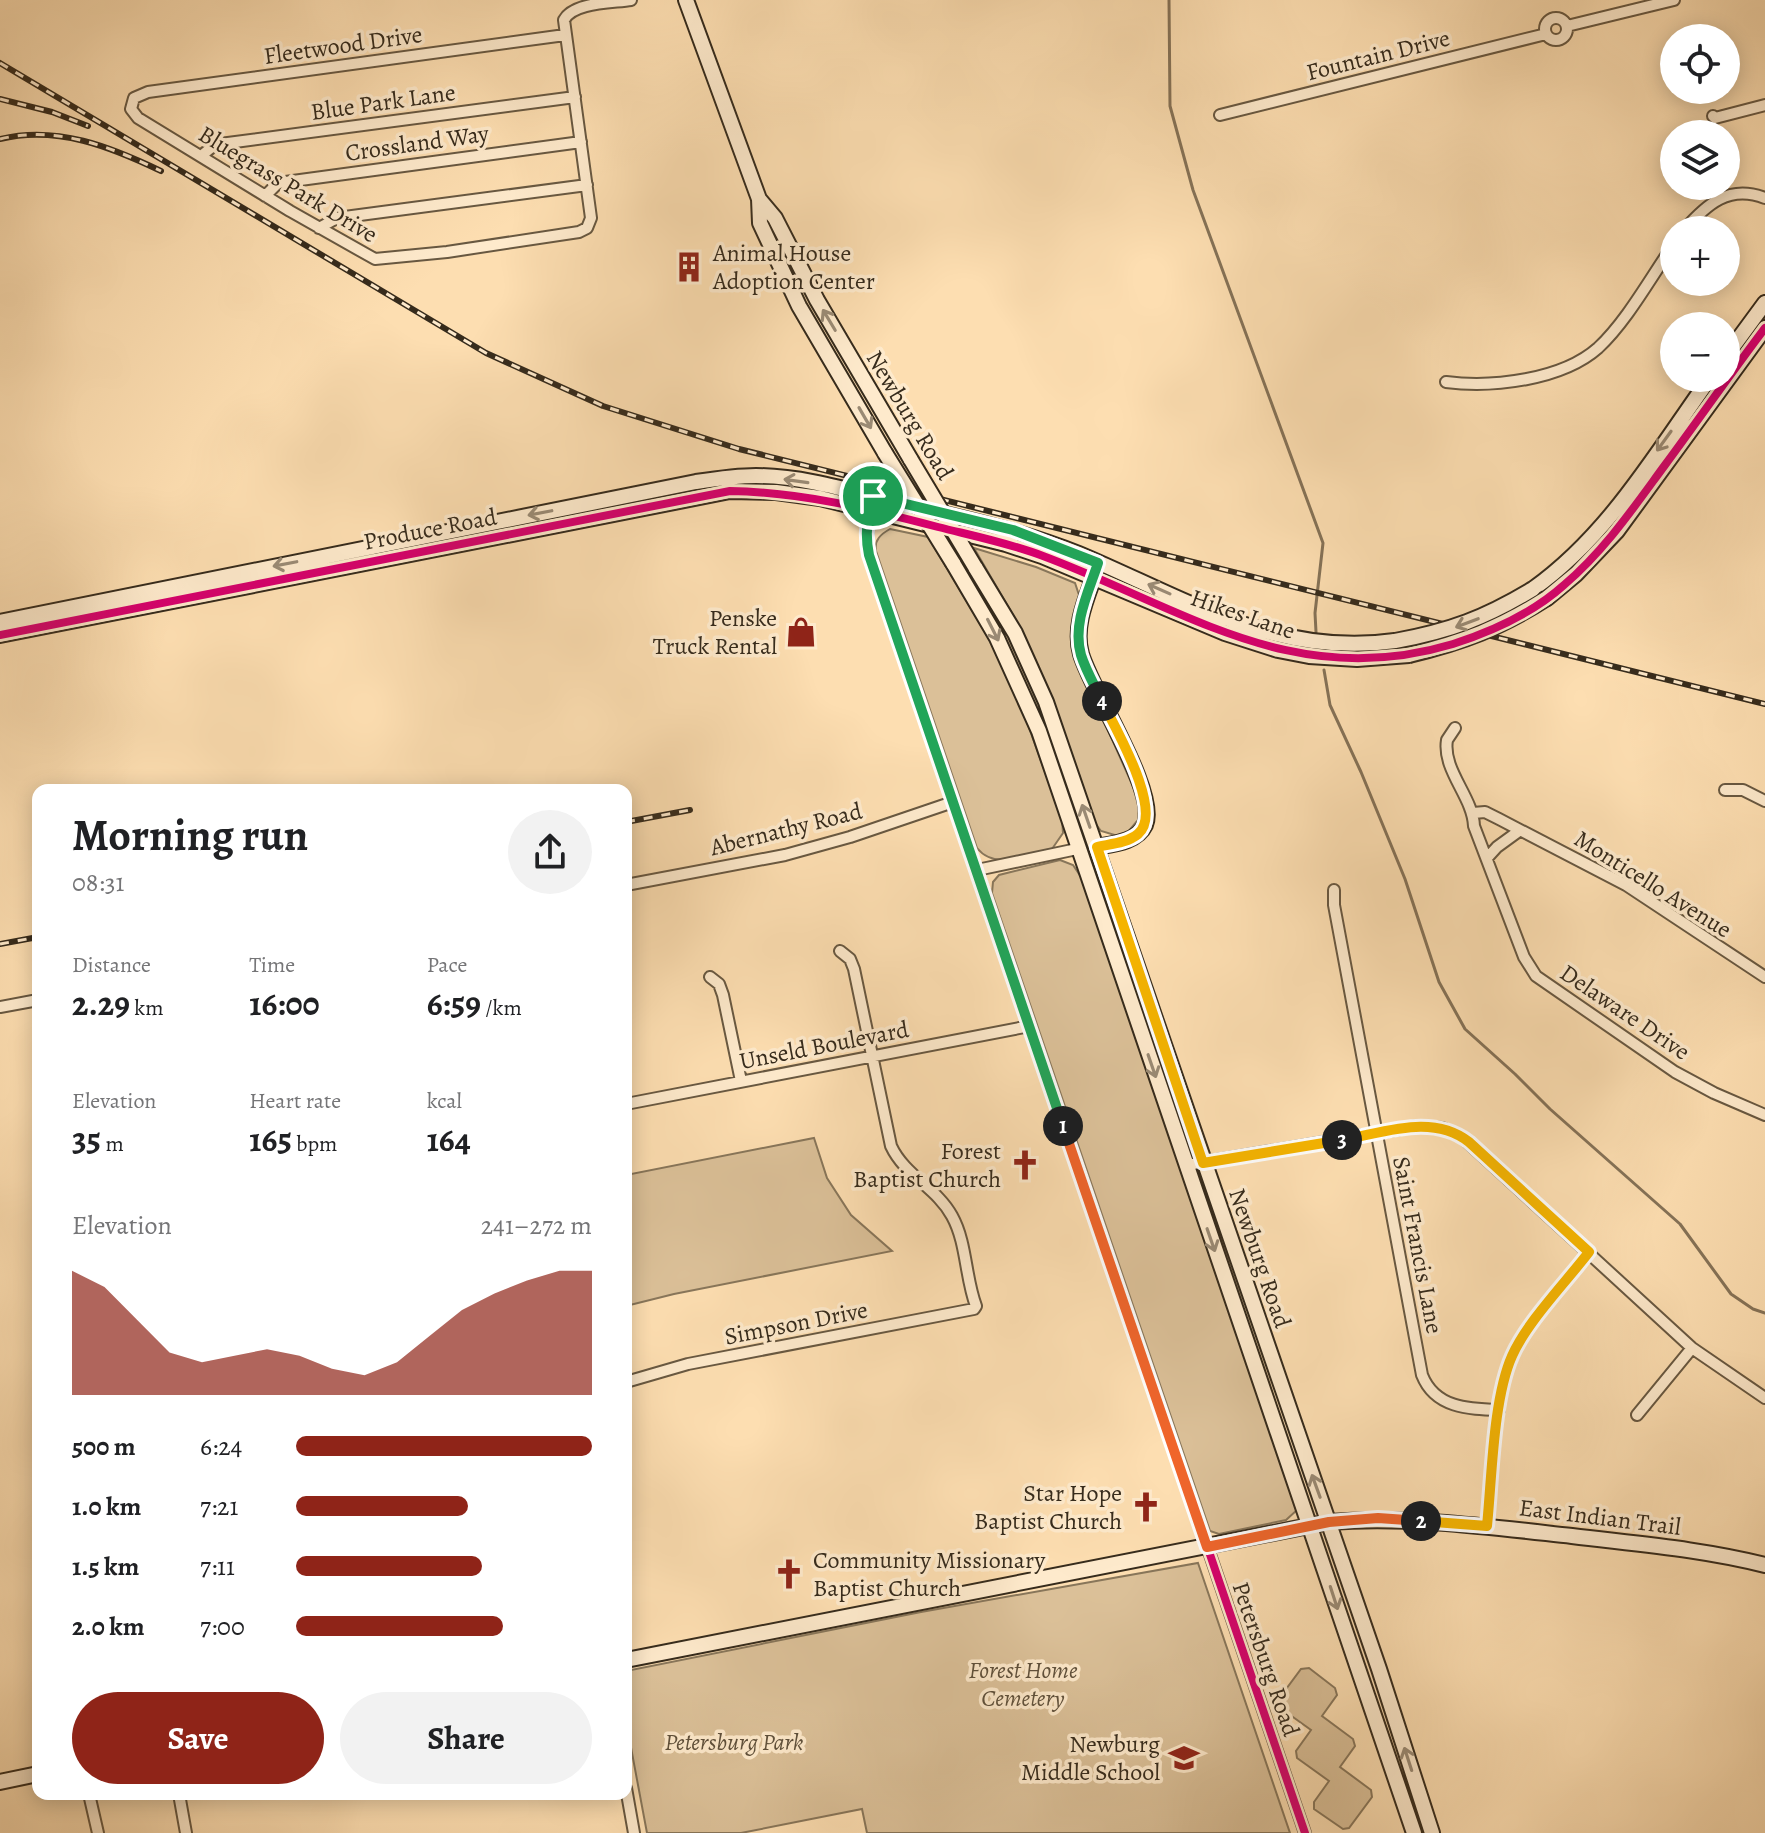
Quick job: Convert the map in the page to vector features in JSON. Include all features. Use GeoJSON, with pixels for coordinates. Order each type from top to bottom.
{"type":"FeatureCollection","features":[{"type":"Feature","properties":{"kind":"main road","name":"Newburg Road"},"geometry":{"type":"LineString","coordinates":[[686,0],[759,199],[760,223],[793,294],[997,638],[1039,731],[1414,1833]]}},
{"type":"Feature","properties":{"kind":"main road","name":"Newburg Road"},"geometry":{"type":"LineString","coordinates":[[759,199],[775,218],[817,300],[1015,633],[1046,702],[1329,1522],[1432,1833]]}},
{"type":"Feature","properties":{"kind":"main road"},"geometry":{"type":"LineString","coordinates":[[1740,337],[1765,303]]}},
{"type":"Feature","properties":{"kind":"main road","name":"Hikes Lane"},"geometry":{"type":"LineString","coordinates":[[871,503],[1013,530],[1225,633],[1278,650],[1309,656],[1357,659],[1409,655],[1504,625],[1547,598],[1576,574],[1617,531],[1765,328]]}},
{"type":"Feature","properties":{"kind":"main road","name":"Hikes Lane"},"geometry":{"type":"LineString","coordinates":[[1096,570],[1297,641],[1356,645],[1395,641],[1474,622],[1533,589],[1567,562],[1603,525],[1700,392]]}},
{"type":"Feature","properties":{"kind":"main road","name":"Produce Road"},"geometry":{"type":"LineString","coordinates":[[0,622],[696,482],[759,476],[831,486],[871,503]]}},
{"type":"Feature","properties":{"kind":"main road","name":"Produce Road"},"geometry":{"type":"LineString","coordinates":[[0,635],[719,492],[791,493],[871,503]]}},
{"type":"Feature","properties":{"kind":"main road"},"geometry":{"type":"LineString","coordinates":[[1096,570],[1079,626],[1081,656],[1140,783],[1147,817],[1145,826],[1137,835],[1097,847]]}},
{"type":"Feature","properties":{"kind":"main road","name":"East Indian Trail"},"geometry":{"type":"LineString","coordinates":[[632,1659],[1329,1522],[1378,1518],[1487,1526],[1700,1551],[1765,1565]]}},
{"type":"Feature","properties":{"kind":"main road"},"geometry":{"type":"LineString","coordinates":[[0,1782],[32,1775]]}},
{"type":"Feature","properties":{"kind":"street"},"geometry":{"type":"LineString","coordinates":[[565,35],[564,20],[570,11],[631,0]]}},
{"type":"Feature","properties":{"kind":"street","name":"Fountain Drive"},"geometry":{"type":"LineString","coordinates":[[1567,26],[1674,0]]}},
{"type":"Feature","properties":{"kind":"street","name":"Fountain Drive"},"geometry":{"type":"LineString","coordinates":[[1552,19],[1563,20],[1567,26],[1565,36],[1560,40],[1552,40],[1546,34],[1547,24],[1552,19]]}},
{"type":"Feature","properties":{"kind":"street","name":"Fountain Drive"},"geometry":{"type":"LineString","coordinates":[[1220,115],[1546,34]]}},
{"type":"Feature","properties":{"kind":"street","name":"Bluegrass Park Drive"},"geometry":{"type":"LineString","coordinates":[[131,105],[138,118],[363,254],[379,260],[519,242],[579,232],[587,228],[591,218],[565,35]]}},
{"type":"Feature","properties":{"kind":"street","name":"Fleetwood Drive"},"geometry":{"type":"LineString","coordinates":[[131,105],[136,96],[148,92],[565,35]]}},
{"type":"Feature","properties":{"kind":"street","name":"Blue Park Lane"},"geometry":{"type":"LineString","coordinates":[[201,156],[220,144],[575,97]]}},
{"type":"Feature","properties":{"kind":"street"},"geometry":{"type":"LineString","coordinates":[[1713,116],[1765,105]]}},
{"type":"Feature","properties":{"kind":"street","name":"Crossland Way"},"geometry":{"type":"LineString","coordinates":[[265,196],[278,183],[581,142]]}},
{"type":"Feature","properties":{"kind":"street"},"geometry":{"type":"LineString","coordinates":[[319,228],[337,218],[587,185]]}},
{"type":"Feature","properties":{"kind":"street"},"geometry":{"type":"LineString","coordinates":[[1697,216],[1710,203],[1726,195],[1740,193],[1765,198]]}},
{"type":"Feature","properties":{"kind":"street"},"geometry":{"type":"LineString","coordinates":[[1446,382],[1478,386],[1503,383],[1577,362],[1610,335],[1660,264]]}},
{"type":"Feature","properties":{"kind":"street","name":"Petersburg Road"},"geometry":{"type":"LineString","coordinates":[[871,503],[867,543],[869,555],[1305,1833]]}},
{"type":"Feature","properties":{"kind":"street","name":"Delaware Drive"},"geometry":{"type":"LineString","coordinates":[[1455,728],[1447,740],[1446,750],[1473,813],[1474,826],[1524,957],[1536,976],[1675,1072],[1765,1115]]}},
{"type":"Feature","properties":{"kind":"street"},"geometry":{"type":"LineString","coordinates":[[1725,790],[1743,790],[1765,801]]}},
{"type":"Feature","properties":{"kind":"street","name":"Abernathy Road"},"geometry":{"type":"LineString","coordinates":[[632,884],[785,855],[953,802]]}},
{"type":"Feature","properties":{"kind":"street","name":"Monticello Avenue"},"geometry":{"type":"LineString","coordinates":[[1473,813],[1485,812],[1626,885],[1765,977]]}},
{"type":"Feature","properties":{"kind":"street"},"geometry":{"type":"LineString","coordinates":[[1487,858],[1519,831]]}},
{"type":"Feature","properties":{"kind":"street"},"geometry":{"type":"LineString","coordinates":[[977,870],[1077,849]]}},
{"type":"Feature","properties":{"kind":"street","name":"Saint Francis Lane"},"geometry":{"type":"LineString","coordinates":[[1334,890],[1334,905],[1425,1381],[1432,1393],[1449,1404],[1499,1410]]}},
{"type":"Feature","properties":{"kind":"street"},"geometry":{"type":"LineString","coordinates":[[840,951],[850,959],[854,969],[872,1057]]}},
{"type":"Feature","properties":{"kind":"street"},"geometry":{"type":"LineString","coordinates":[[710,977],[719,984],[723,995],[741,1081]]}},
{"type":"Feature","properties":{"kind":"street"},"geometry":{"type":"LineString","coordinates":[[0,1007],[32,1001]]}},
{"type":"Feature","properties":{"kind":"street","name":"Unseld Boulevard"},"geometry":{"type":"LineString","coordinates":[[632,1103],[1030,1026]]}},
{"type":"Feature","properties":{"kind":"street","name":"Simpson Drive"},"geometry":{"type":"LineString","coordinates":[[632,1380],[688,1364],[974,1309],[976,1306],[953,1217],[939,1198],[905,1169],[891,1146],[872,1057]]}},
{"type":"Feature","properties":{"kind":"street"},"geometry":{"type":"LineString","coordinates":[[1187,1165],[1418,1126],[1453,1131],[1469,1142],[1692,1348],[1765,1398]]}},
{"type":"Feature","properties":{"kind":"street"},"geometry":{"type":"LineString","coordinates":[[1487,1526],[1499,1410],[1506,1374],[1517,1346],[1589,1252]]}},
{"type":"Feature","properties":{"kind":"street"},"geometry":{"type":"LineString","coordinates":[[1637,1415],[1692,1348]]}},
{"type":"Feature","properties":{"kind":"street"},"geometry":{"type":"LineString","coordinates":[[90,1800],[98,1833]]}},
{"type":"Feature","properties":{"kind":"street"},"geometry":{"type":"LineString","coordinates":[[180,1800],[186,1833]]}},
{"type":"Feature","properties":{"kind":"street"},"geometry":{"type":"LineString","coordinates":[[628,1800],[634,1833]]}},
{"type":"Feature","properties":{"kind":"green space"},"geometry":{"type":"Polygon","coordinates":[[[890,529],[928,537],[1003,662],[1062,819],[1063,833],[1052,849],[1003,860],[984,855],[977,848],[876,551],[879,538],[890,529]]]}},
{"type":"Feature","properties":{"kind":"green space"},"geometry":{"type":"Polygon","coordinates":[[[974,548],[1075,583],[1079,595],[1078,663],[1139,800],[1138,820],[1128,832],[1118,836],[1101,831],[1092,819],[1060,729],[1013,615],[974,548]]]}},
{"type":"Feature","properties":{"kind":"green space"},"geometry":{"type":"Polygon","coordinates":[[[964,562],[1002,623],[1033,688],[1082,823],[1075,826],[962,567],[964,562]]]}},
{"type":"Feature","properties":{"kind":"green space"},"geometry":{"type":"Polygon","coordinates":[[[1060,860],[1073,865],[1081,877],[1286,1475],[1297,1510],[1286,1520],[1219,1534],[1210,1531],[992,893],[993,882],[999,875],[1060,860]]]}},
{"type":"Feature","properties":{"kind":"green space"},"geometry":{"type":"Polygon","coordinates":[[[814,1138],[827,1178],[851,1215],[892,1251],[632,1304],[632,1174],[814,1138]]]}},
{"type":"Feature","properties":{"kind":"green space","name":"Petersburg Park"},"geometry":{"type":"Polygon","coordinates":[[[1198,1563],[1290,1833],[867,1833],[862,1809],[741,1833],[647,1833],[632,1753],[632,1670],[921,1612],[1198,1563]]]}},
{"type":"Feature","properties":{"kind":"green space"},"geometry":{"type":"Polygon","coordinates":[[[1309,1668],[1335,1688],[1337,1695],[1322,1716],[1353,1739],[1355,1746],[1340,1767],[1371,1790],[1372,1797],[1349,1828],[1343,1829],[1314,1809],[1314,1802],[1329,1781],[1297,1758],[1296,1751],[1311,1730],[1279,1707],[1278,1700],[1301,1669],[1309,1668]]]}},
{"type":"Feature","properties":{"kind":"waterway"},"geometry":{"type":"LineString","coordinates":[[1169,0],[1170,106],[1193,190],[1323,543],[1315,613],[1316,632]]}},
{"type":"Feature","properties":{"kind":"waterway"},"geometry":{"type":"LineString","coordinates":[[1324,670],[1330,705],[1405,879],[1439,982],[1465,1029],[1680,1224],[1731,1294],[1765,1313]]}},
{"type":"Feature","properties":{"kind":"railway"},"geometry":{"type":"LineString","coordinates":[[0,63],[486,353],[603,406],[739,449],[1765,704]]}},
{"type":"Feature","properties":{"kind":"railway"},"geometry":{"type":"LineString","coordinates":[[0,99],[52,112],[88,126]]}},
{"type":"Feature","properties":{"kind":"railway"},"geometry":{"type":"LineString","coordinates":[[0,139],[21,135],[63,137],[103,147],[161,171]]}},
{"type":"Feature","properties":{"kind":"railway"},"geometry":{"type":"LineString","coordinates":[[632,821],[690,810]]}},
{"type":"Feature","properties":{"kind":"railway"},"geometry":{"type":"LineString","coordinates":[[0,944],[32,938]]}},
{"type":"Feature","properties":{"kind":"cycle path"},"geometry":{"type":"LineString","coordinates":[[0,635],[730,491],[835,503],[1004,543],[1095,577],[1193,620],[1291,651],[1342,658],[1396,656],[1453,644],[1483,633],[1526,613],[1564,585],[1618,528],[1765,328]]}},
{"type":"Feature","properties":{"kind":"cycle path"},"geometry":{"type":"LineString","coordinates":[[873,496],[867,526],[869,555],[1305,1833]]}},
{"type":"Feature","properties":{"kind":"place","name":"Animal House Adoption Center"},"geometry":{"type":"Point","coordinates":[689,267]}},
{"type":"Feature","properties":{"kind":"place","name":"Penske Truck Rental"},"geometry":{"type":"Point","coordinates":[801,632]}},
{"type":"Feature","properties":{"kind":"place","name":"Forest Baptist Church"},"geometry":{"type":"Point","coordinates":[1025,1165]}},
{"type":"Feature","properties":{"kind":"place","name":"Star Hope Baptist Church"},"geometry":{"type":"Point","coordinates":[1146,1507]}},
{"type":"Feature","properties":{"kind":"place","name":"Community Missionary Baptist Church"},"geometry":{"type":"Point","coordinates":[789,1574]}},
{"type":"Feature","properties":{"kind":"place","name":"Newburg Middle School"},"geometry":{"type":"Point","coordinates":[1184,1758]}},
{"type":"Feature","properties":{"kind":"route"},"geometry":{"type":"LineString","coordinates":[[873,496],[1013,530],[1098,563],[1079,626],[1081,656],[1140,783],[1147,817],[1145,826],[1137,835],[1097,847],[1203,1163],[1418,1126],[1442,1128],[1453,1131],[1469,1142],[1589,1252],[1523,1337],[1511,1358],[1499,1410],[1487,1526],[1378,1518],[1309,1525],[1207,1547],[869,555],[869,510],[873,496]]}},
{"type":"Feature","properties":{"kind":"park label","name":"Forest Home Cemetery"},"geometry":{"type":"Point","coordinates":[1023,1684]}}]}
